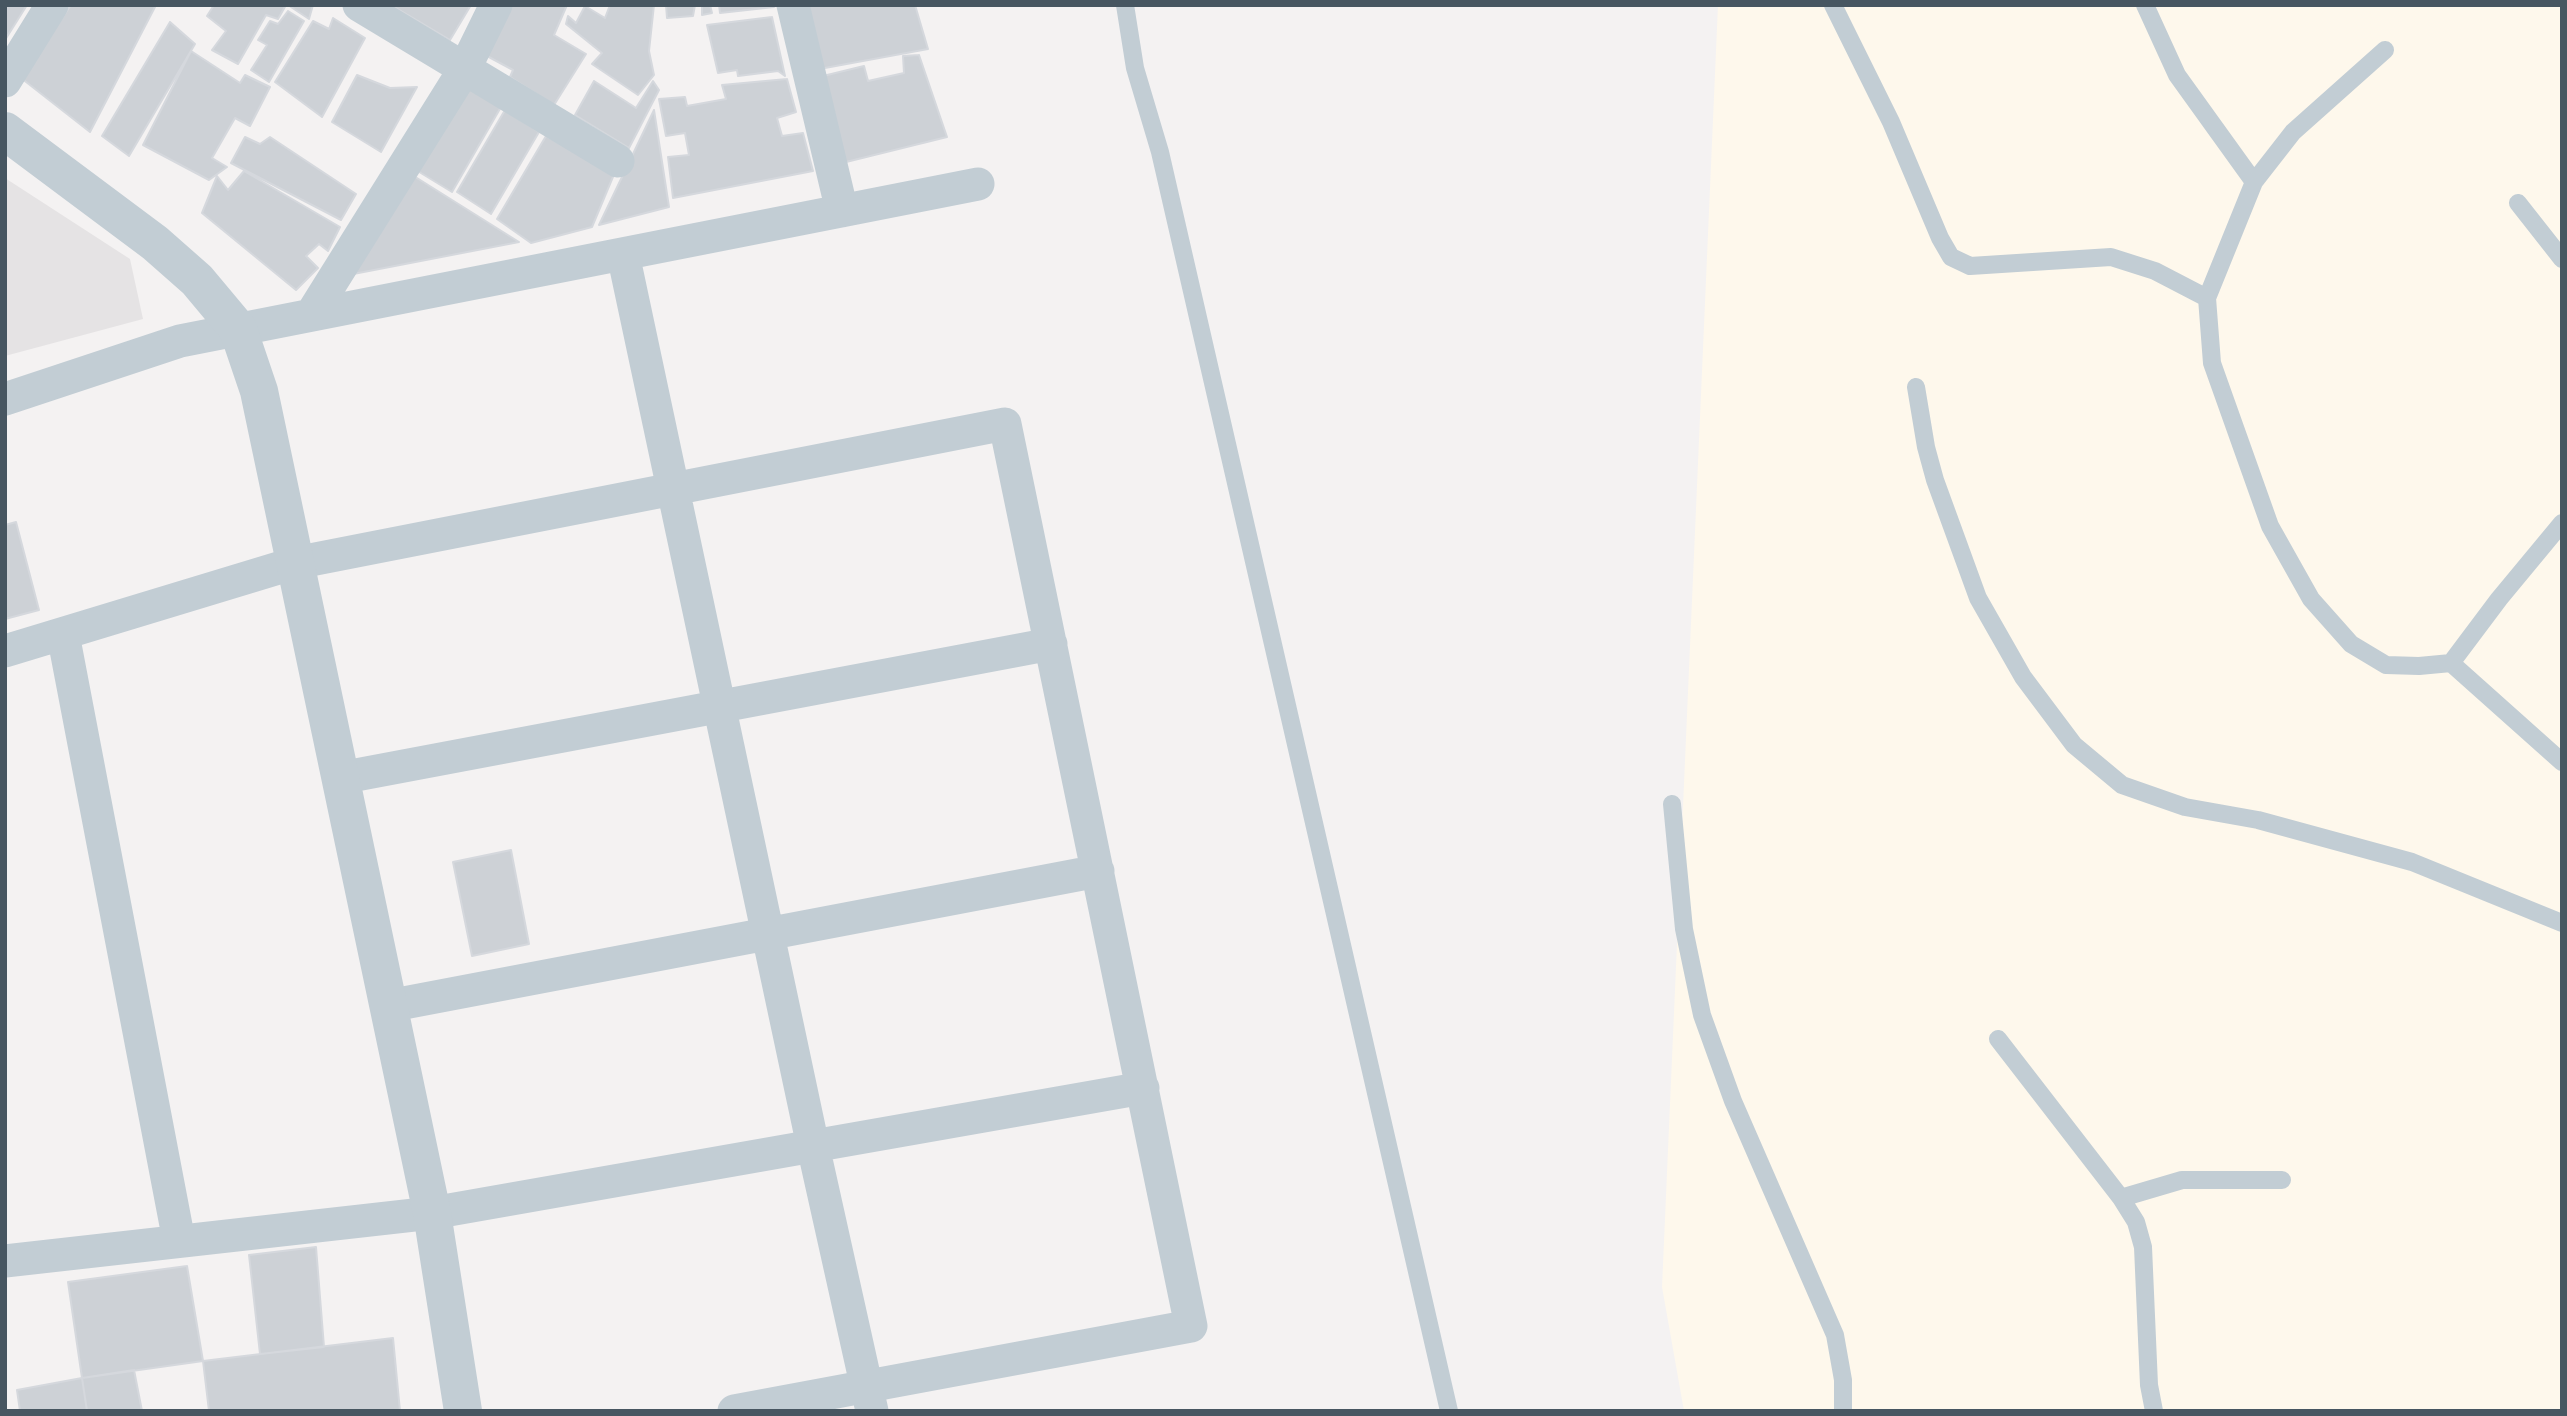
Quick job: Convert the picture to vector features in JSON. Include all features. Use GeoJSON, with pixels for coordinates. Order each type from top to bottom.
{"type":"FeatureCollection","features":[{"type":"Feature","properties":{"kind":"street"},"geometry":{"type":"LineString","coordinates":[[5,81],[52,5]]}},
{"type":"Feature","properties":{"kind":"street"},"geometry":{"type":"LineString","coordinates":[[359,5],[618,161]]}},
{"type":"Feature","properties":{"kind":"street"},"geometry":{"type":"LineString","coordinates":[[311,315],[464,70],[496,5]]}},
{"type":"Feature","properties":{"kind":"street"},"geometry":{"type":"LineString","coordinates":[[793,5],[842,211]]}},
{"type":"Feature","properties":{"kind":"street"},"geometry":{"type":"LineString","coordinates":[[5,131],[155,243],[197,280],[237,329],[259,391],[432,1213],[463,1411]]}},
{"type":"Feature","properties":{"kind":"street"},"geometry":{"type":"LineString","coordinates":[[5,399],[180,341],[978,184]]}},
{"type":"Feature","properties":{"kind":"street"},"geometry":{"type":"LineString","coordinates":[[623,254],[869,1398]]}},
{"type":"Feature","properties":{"kind":"street"},"geometry":{"type":"LineString","coordinates":[[5,651],[295,564],[1006,424],[1191,1326],[869,1398],[734,1411]]}},
{"type":"Feature","properties":{"kind":"street"},"geometry":{"type":"LineString","coordinates":[[63,634],[179,1241]]}},
{"type":"Feature","properties":{"kind":"street"},"geometry":{"type":"LineString","coordinates":[[340,778],[1051,644]]}},
{"type":"Feature","properties":{"kind":"street"},"geometry":{"type":"LineString","coordinates":[[388,1006],[1098,871]]}},
{"type":"Feature","properties":{"kind":"street"},"geometry":{"type":"LineString","coordinates":[[5,1261],[432,1213],[1143,1088]]}},
{"type":"Feature","properties":{"kind":"lane"},"geometry":{"type":"LineString","coordinates":[[1125,5],[1135,68],[1163,166],[1449,1411]]}},
{"type":"Feature","properties":{"kind":"lane"},"geometry":{"type":"LineString","coordinates":[[1833,5],[1891,122],[1940,238],[1951,257],[1970,266],[2111,257],[2155,271],[2207,298]]}},
{"type":"Feature","properties":{"kind":"lane"},"geometry":{"type":"LineString","coordinates":[[2145,5],[2177,75],[2254,182]]}},
{"type":"Feature","properties":{"kind":"lane"},"geometry":{"type":"LineString","coordinates":[[2385,50],[2293,132],[2254,182],[2207,298],[2212,363],[2270,526],[2311,599],[2351,643],[2386,664],[2419,666],[2451,663],[2562,762]]}},
{"type":"Feature","properties":{"kind":"lane"},"geometry":{"type":"LineString","coordinates":[[2518,203],[2562,259]]}},
{"type":"Feature","properties":{"kind":"lane"},"geometry":{"type":"LineString","coordinates":[[1916,387],[1926,447],[1935,480],[1978,598],[2030,687],[2074,745],[2122,785],[2185,807],[2258,820],[2412,862],[2562,923]]}},
{"type":"Feature","properties":{"kind":"lane"},"geometry":{"type":"LineString","coordinates":[[2451,663],[2499,599],[2562,523]]}},
{"type":"Feature","properties":{"kind":"lane"},"geometry":{"type":"LineString","coordinates":[[1672,804],[1684,929],[1702,1015],[1733,1101],[1835,1335],[1843,1380],[1843,1411]]}},
{"type":"Feature","properties":{"kind":"lane"},"geometry":{"type":"LineString","coordinates":[[1998,1039],[2121,1198],[2136,1222],[2143,1247],[2149,1385],[2154,1411]]}},
{"type":"Feature","properties":{"kind":"lane"},"geometry":{"type":"LineString","coordinates":[[2121,1198],[2182,1180],[2282,1180]]}},
{"type":"Feature","properties":{"kind":"shaded area"},"geometry":{"type":"Polygon","coordinates":[[[1718,5],[2562,5],[2562,1411],[1684,1411],[1662,1287],[1718,5]]]}},
{"type":"Feature","properties":{"kind":"shaded area"},"geometry":{"type":"Polygon","coordinates":[[[5,178],[130,259],[143,319],[5,356],[5,178]]]}},
{"type":"Feature","properties":{"kind":"building"},"geometry":{"type":"Polygon","coordinates":[[[5,5],[27,5],[5,40],[5,5]]]}},
{"type":"Feature","properties":{"kind":"building"},"geometry":{"type":"Polygon","coordinates":[[[71,5],[156,5],[90,132],[21,78],[71,5]]]}},
{"type":"Feature","properties":{"kind":"building"},"geometry":{"type":"Polygon","coordinates":[[[214,5],[286,5],[278,19],[266,15],[238,64],[212,50],[226,31],[207,16],[214,5]]]}},
{"type":"Feature","properties":{"kind":"building"},"geometry":{"type":"Polygon","coordinates":[[[288,5],[313,5],[309,19],[288,5]]]}},
{"type":"Feature","properties":{"kind":"building"},"geometry":{"type":"Polygon","coordinates":[[[391,5],[471,5],[450,40],[391,5]]]}},
{"type":"Feature","properties":{"kind":"building"},"geometry":{"type":"Polygon","coordinates":[[[510,5],[567,5],[554,35],[586,54],[554,105],[510,77],[513,70],[487,56],[510,5]]]}},
{"type":"Feature","properties":{"kind":"building"},"geometry":{"type":"Polygon","coordinates":[[[610,5],[654,5],[649,51],[654,75],[638,95],[592,64],[602,53],[566,24],[568,16],[576,23],[585,6],[605,18],[610,5]]]}},
{"type":"Feature","properties":{"kind":"building"},"geometry":{"type":"Polygon","coordinates":[[[666,5],[695,5],[693,16],[667,18],[666,5]]]}},
{"type":"Feature","properties":{"kind":"building"},"geometry":{"type":"Polygon","coordinates":[[[702,5],[710,5],[712,13],[702,15],[702,5]]]}},
{"type":"Feature","properties":{"kind":"building"},"geometry":{"type":"Polygon","coordinates":[[[719,5],[774,5],[774,7],[720,13],[719,5]]]}},
{"type":"Feature","properties":{"kind":"building"},"geometry":{"type":"Polygon","coordinates":[[[805,5],[915,5],[928,49],[814,70],[805,5]]]}},
{"type":"Feature","properties":{"kind":"building"},"geometry":{"type":"Polygon","coordinates":[[[288,11],[304,21],[269,82],[251,70],[267,45],[258,40],[270,21],[278,24],[288,11]]]}},
{"type":"Feature","properties":{"kind":"building"},"geometry":{"type":"Polygon","coordinates":[[[772,17],[785,76],[778,71],[738,76],[737,70],[718,73],[707,25],[772,17]]]}},
{"type":"Feature","properties":{"kind":"building"},"geometry":{"type":"Polygon","coordinates":[[[333,18],[365,38],[322,117],[275,82],[313,21],[329,29],[333,18]]]}},
{"type":"Feature","properties":{"kind":"building"},"geometry":{"type":"Polygon","coordinates":[[[170,22],[195,44],[129,156],[102,136],[170,22]]]}},
{"type":"Feature","properties":{"kind":"building"},"geometry":{"type":"Polygon","coordinates":[[[191,51],[240,83],[245,75],[270,87],[250,126],[235,118],[212,158],[227,167],[209,180],[143,145],[191,51]]]}},
{"type":"Feature","properties":{"kind":"building"},"geometry":{"type":"Polygon","coordinates":[[[919,55],[947,137],[842,163],[819,77],[864,66],[868,81],[904,73],[903,56],[919,55]]]}},
{"type":"Feature","properties":{"kind":"building"},"geometry":{"type":"Polygon","coordinates":[[[357,75],[390,88],[417,87],[381,152],[332,122],[357,75]]]}},
{"type":"Feature","properties":{"kind":"building"},"geometry":{"type":"Polygon","coordinates":[[[787,79],[796,112],[777,118],[782,136],[803,133],[813,171],[673,198],[668,157],[689,155],[685,133],[666,136],[659,99],[685,97],[687,106],[726,99],[722,85],[787,79]]]}},
{"type":"Feature","properties":{"kind":"building"},"geometry":{"type":"Polygon","coordinates":[[[594,81],[636,108],[653,81],[659,90],[629,148],[575,115],[594,81]]]}},
{"type":"Feature","properties":{"kind":"building"},"geometry":{"type":"Polygon","coordinates":[[[460,82],[501,107],[452,192],[411,167],[460,82]]]}},
{"type":"Feature","properties":{"kind":"building"},"geometry":{"type":"Polygon","coordinates":[[[505,110],[539,132],[491,214],[457,192],[505,110]]]}},
{"type":"Feature","properties":{"kind":"building"},"geometry":{"type":"Polygon","coordinates":[[[654,110],[669,207],[599,225],[654,110]]]}},
{"type":"Feature","properties":{"kind":"building"},"geometry":{"type":"Polygon","coordinates":[[[546,136],[615,172],[592,227],[531,243],[497,219],[546,136]]]}},
{"type":"Feature","properties":{"kind":"building"},"geometry":{"type":"Polygon","coordinates":[[[245,137],[260,144],[270,137],[356,194],[341,220],[231,163],[245,137]]]}},
{"type":"Feature","properties":{"kind":"building"},"geometry":{"type":"Polygon","coordinates":[[[244,171],[340,227],[328,251],[319,244],[306,256],[318,268],[296,290],[202,213],[217,176],[228,190],[244,171]]]}},
{"type":"Feature","properties":{"kind":"building"},"geometry":{"type":"Polygon","coordinates":[[[409,173],[519,242],[343,276],[409,173]]]}},
{"type":"Feature","properties":{"kind":"building"},"geometry":{"type":"Polygon","coordinates":[[[16,522],[39,610],[5,619],[5,525],[16,522]]]}},
{"type":"Feature","properties":{"kind":"building"},"geometry":{"type":"Polygon","coordinates":[[[511,850],[529,944],[472,956],[453,862],[511,850]]]}},
{"type":"Feature","properties":{"kind":"building"},"geometry":{"type":"Polygon","coordinates":[[[316,1247],[324,1347],[260,1354],[249,1255],[316,1247]]]}},
{"type":"Feature","properties":{"kind":"building"},"geometry":{"type":"Polygon","coordinates":[[[187,1266],[203,1361],[82,1378],[68,1282],[187,1266]]]}},
{"type":"Feature","properties":{"kind":"building"},"geometry":{"type":"Polygon","coordinates":[[[393,1338],[400,1411],[209,1411],[203,1361],[393,1338]]]}},
{"type":"Feature","properties":{"kind":"building"},"geometry":{"type":"Polygon","coordinates":[[[134,1370],[142,1411],[87,1411],[82,1378],[134,1370]]]}},
{"type":"Feature","properties":{"kind":"building"},"geometry":{"type":"Polygon","coordinates":[[[82,1378],[87,1411],[20,1411],[17,1390],[82,1378]]]}}]}
